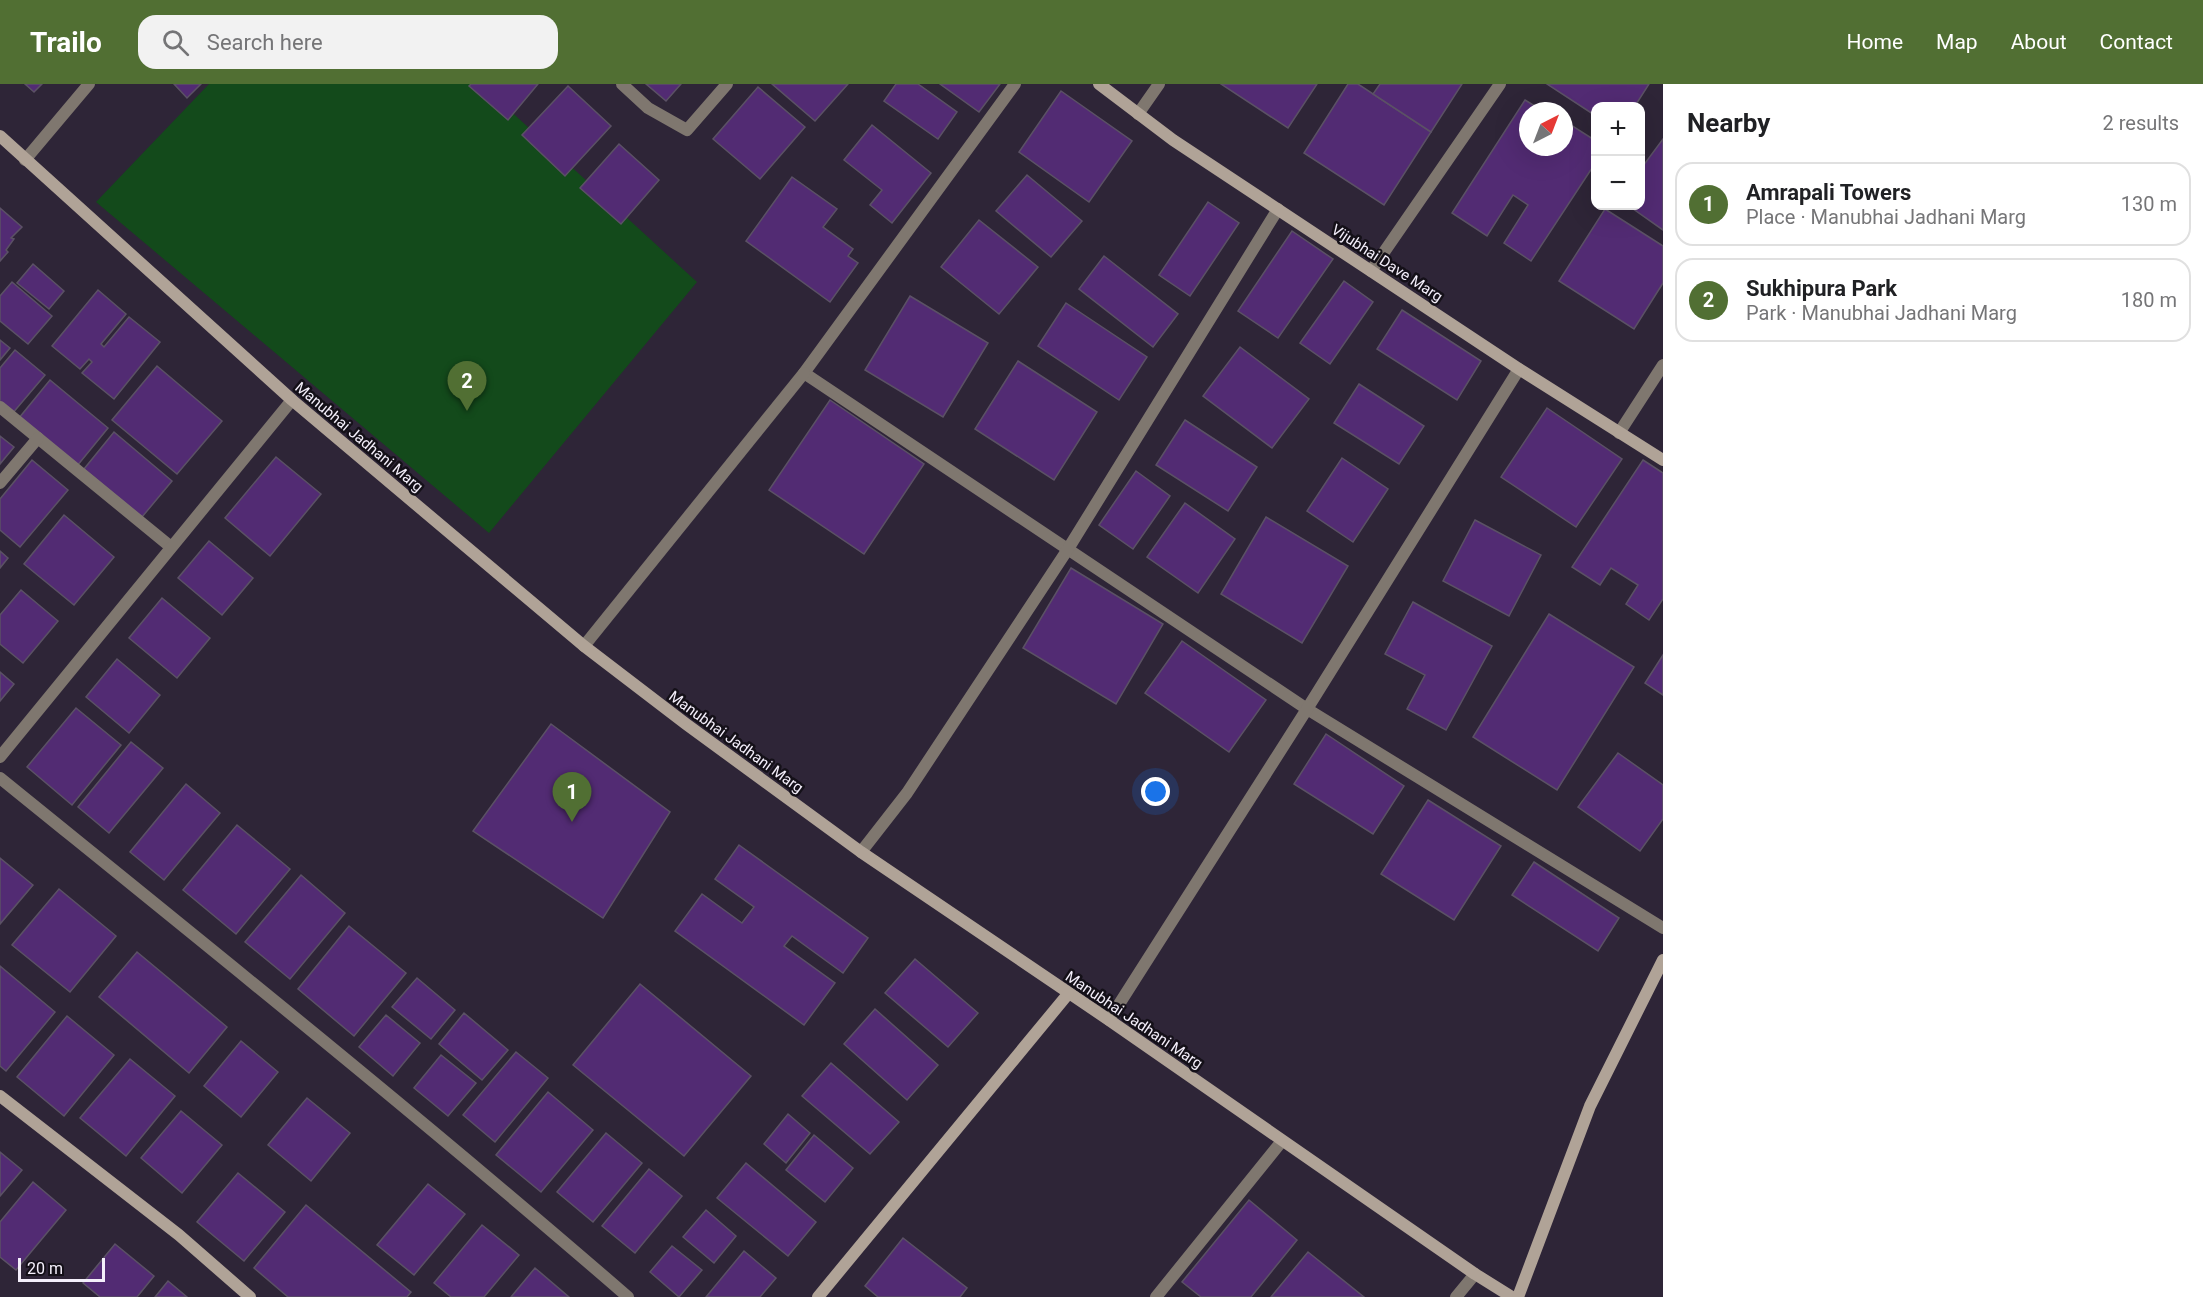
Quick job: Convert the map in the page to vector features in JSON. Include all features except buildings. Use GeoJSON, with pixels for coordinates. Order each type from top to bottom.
{"type":"FeatureCollection","features":[{"type":"Feature","properties":{"kind":"street"},"geometry":{"type":"LineString","coordinates":[[25,160],[88,84]]}},
{"type":"Feature","properties":{"kind":"street"},"geometry":{"type":"LineString","coordinates":[[622,84],[648,108],[687,130],[727,84]]}},
{"type":"Feature","properties":{"kind":"street"},"geometry":{"type":"LineString","coordinates":[[584,646],[804,373],[1015,84]]}},
{"type":"Feature","properties":{"kind":"street","name":"Vijubhai Dave Marg"},"geometry":{"type":"LineString","coordinates":[[1099,84],[1173,140],[1519,369],[1663,460]]}},
{"type":"Feature","properties":{"kind":"street"},"geometry":{"type":"LineString","coordinates":[[1138,114],[1159,84]]}},
{"type":"Feature","properties":{"kind":"street"},"geometry":{"type":"LineString","coordinates":[[1371,271],[1500,84]]}},
{"type":"Feature","properties":{"kind":"street","name":"Manubhai Jadhani Marg"},"geometry":{"type":"LineString","coordinates":[[0,136],[292,400],[584,646],[861,852],[1109,1020],[1474,1274],[1512,1297]]}},
{"type":"Feature","properties":{"kind":"street"},"geometry":{"type":"LineString","coordinates":[[861,852],[907,793],[1068,549],[1278,209]]}},
{"type":"Feature","properties":{"kind":"street"},"geometry":{"type":"LineString","coordinates":[[1618,433],[1663,365]]}},
{"type":"Feature","properties":{"kind":"street"},"geometry":{"type":"LineString","coordinates":[[1109,1020],[1307,709],[1519,369]]}},
{"type":"Feature","properties":{"kind":"street"},"geometry":{"type":"LineString","coordinates":[[804,373],[1307,709],[1663,928]]}},
{"type":"Feature","properties":{"kind":"street"},"geometry":{"type":"LineString","coordinates":[[0,757],[292,400]]}},
{"type":"Feature","properties":{"kind":"street"},"geometry":{"type":"LineString","coordinates":[[0,407],[171,547]]}},
{"type":"Feature","properties":{"kind":"street"},"geometry":{"type":"LineString","coordinates":[[0,483],[38,438]]}},
{"type":"Feature","properties":{"kind":"street"},"geometry":{"type":"LineString","coordinates":[[0,778],[321,1039],[628,1297]]}},
{"type":"Feature","properties":{"kind":"street"},"geometry":{"type":"LineString","coordinates":[[1518,1297],[1590,1106],[1663,960]]}},
{"type":"Feature","properties":{"kind":"street"},"geometry":{"type":"LineString","coordinates":[[818,1297],[1068,994]]}},
{"type":"Feature","properties":{"kind":"street"},"geometry":{"type":"LineString","coordinates":[[0,1096],[179,1235],[250,1297]]}},
{"type":"Feature","properties":{"kind":"street"},"geometry":{"type":"LineString","coordinates":[[1156,1297],[1282,1141]]}},
{"type":"Feature","properties":{"kind":"street"},"geometry":{"type":"LineString","coordinates":[[1456,1297],[1474,1274]]}},
{"type":"Feature","properties":{"kind":"green space"},"geometry":{"type":"Polygon","coordinates":[[[209,84],[481,84],[697,282],[489,533],[96,202],[209,84]]]}},
{"type":"Feature","properties":{"kind":"place","name":"Sukhipura Park"},"geometry":{"type":"Point","coordinates":[467,411]}},
{"type":"Feature","properties":{"kind":"place","name":"Amrapali Towers"},"geometry":{"type":"Point","coordinates":[572,822]}}]}
